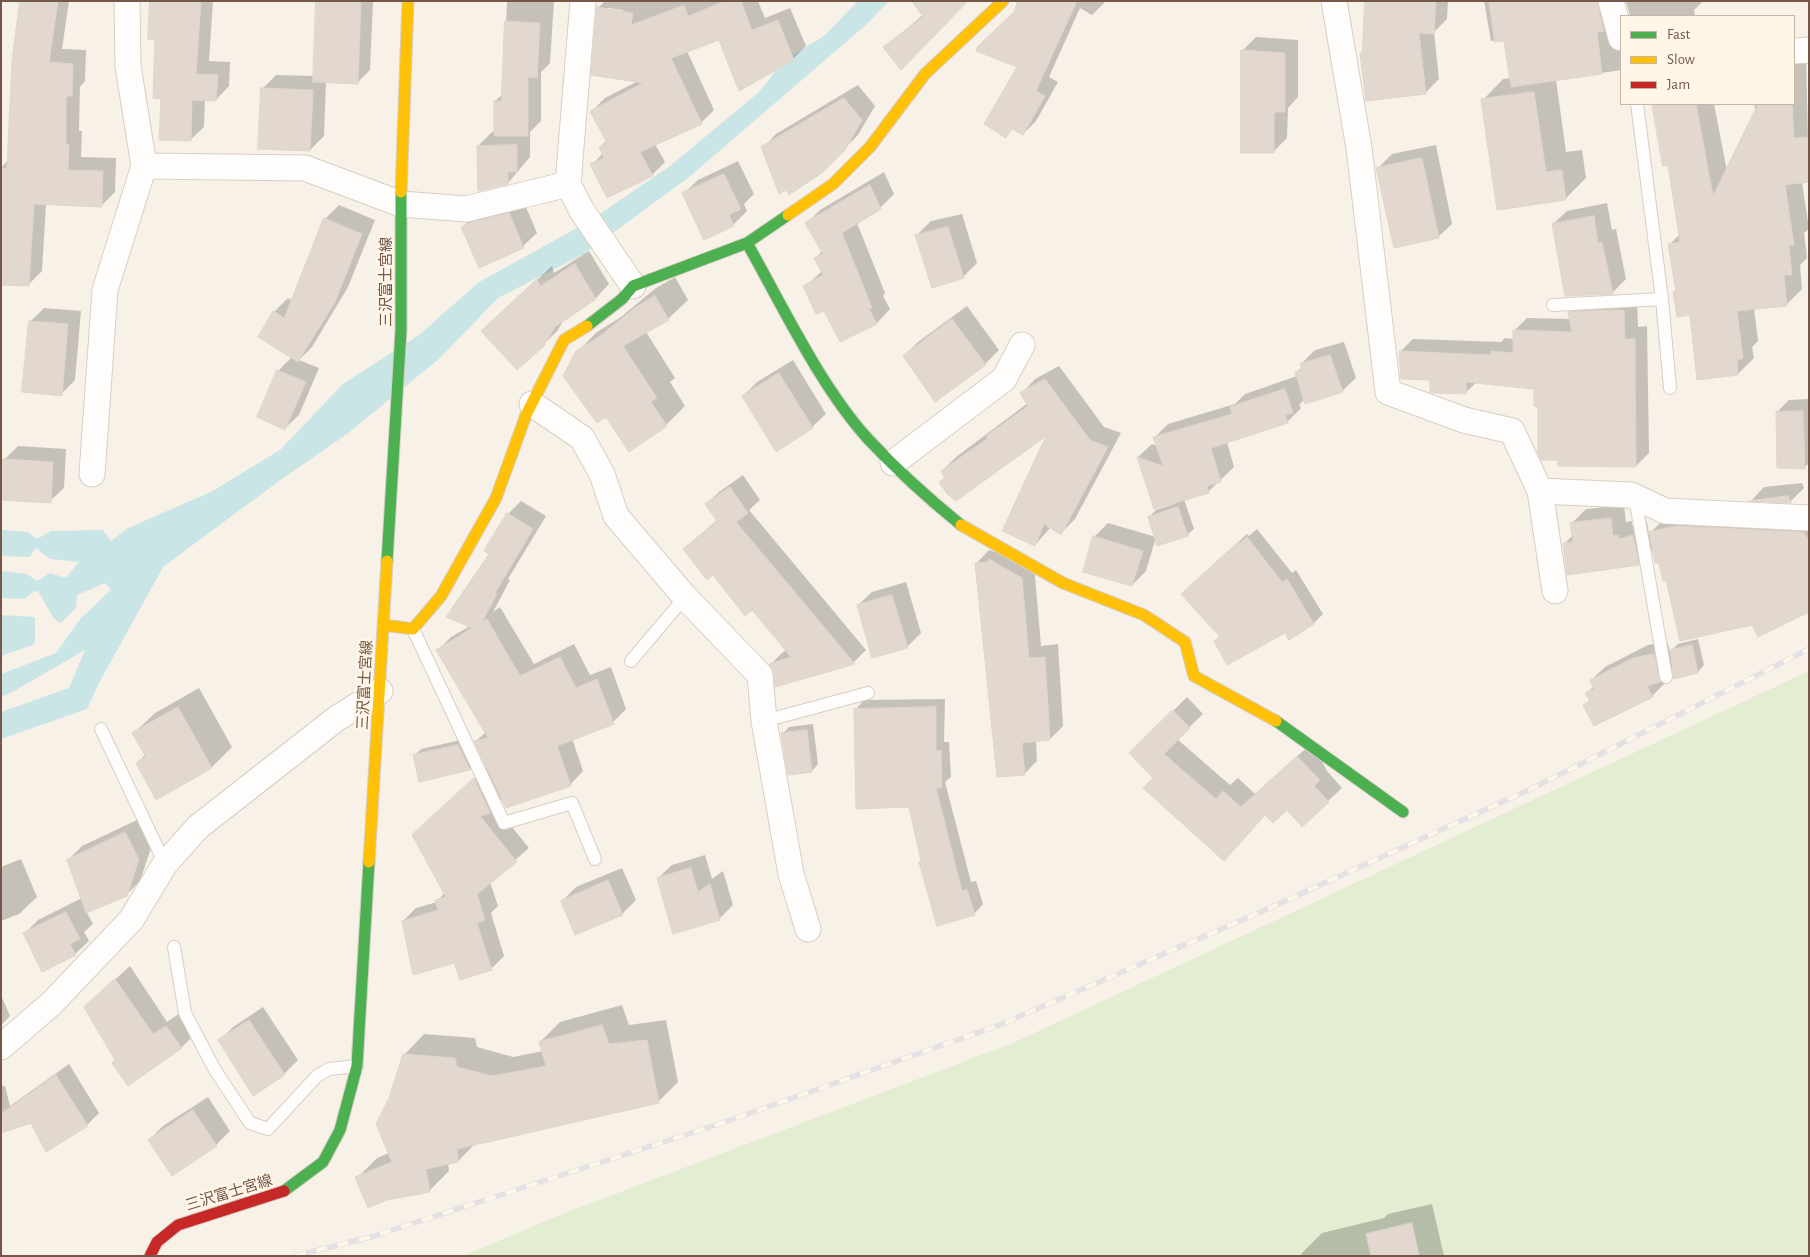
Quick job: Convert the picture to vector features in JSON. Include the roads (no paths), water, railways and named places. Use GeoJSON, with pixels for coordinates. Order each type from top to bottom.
{"type":"FeatureCollection","features":[{"type":"Feature","properties":{"kind":"street"},"geometry":{"type":"LineString","coordinates":[[92,474],[105,290],[144,166],[128,66],[127,1]]}},
{"type":"Feature","properties":{"kind":"street","name":"三沢富士宮線"},"geometry":{"type":"LineString","coordinates":[[150,1256],[158,1242],[178,1224],[282,1193],[323,1162],[340,1130],[357,1066],[401,330],[401,204],[408,1]]}},
{"type":"Feature","properties":{"kind":"street"},"geometry":{"type":"LineString","coordinates":[[583,1],[568,184],[582,211],[633,286]]}},
{"type":"Feature","properties":{"kind":"street"},"geometry":{"type":"LineString","coordinates":[[384,625],[414,629],[441,596],[496,498],[532,404],[564,340],[590,324],[622,299],[633,286],[747,243],[833,184],[870,147],[925,74],[1003,1]]}},
{"type":"Feature","properties":{"kind":"street"},"geometry":{"type":"LineString","coordinates":[[1334,1],[1359,148],[1388,392],[1464,420],[1512,431],[1540,491],[1555,591]]}},
{"type":"Feature","properties":{"kind":"street"},"geometry":{"type":"LineString","coordinates":[[1611,1],[1620,34]]}},
{"type":"Feature","properties":{"kind":"street"},"geometry":{"type":"LineString","coordinates":[[1795,52],[1809,50]]}},
{"type":"Feature","properties":{"kind":"street"},"geometry":{"type":"LineString","coordinates":[[144,166],[305,168],[401,204],[466,209],[568,184]]}},
{"type":"Feature","properties":{"kind":"street"},"geometry":{"type":"LineString","coordinates":[[747,243],[829,387],[868,439],[964,527],[1064,583],[1144,615],[1185,642],[1194,676],[1279,722],[1403,812]]}},
{"type":"Feature","properties":{"kind":"street"},"geometry":{"type":"LineString","coordinates":[[893,462],[1004,379],[1022,345]]}},
{"type":"Feature","properties":{"kind":"street"},"geometry":{"type":"LineString","coordinates":[[532,404],[582,438],[602,474],[616,516],[685,596],[760,675],[764,721],[792,874],[808,929]]}},
{"type":"Feature","properties":{"kind":"street"},"geometry":{"type":"LineString","coordinates":[[1540,491],[1631,494],[1665,511],[1809,518]]}},
{"type":"Feature","properties":{"kind":"street"},"geometry":{"type":"LineString","coordinates":[[1,1047],[52,1003],[131,920],[165,864],[198,827],[336,719],[380,691]]}},
{"type":"Feature","properties":{"kind":"lane"},"geometry":{"type":"LineString","coordinates":[[1637,105],[1662,299],[1670,388]]}},
{"type":"Feature","properties":{"kind":"lane"},"geometry":{"type":"LineString","coordinates":[[1553,304],[1662,299]]}},
{"type":"Feature","properties":{"kind":"lane"},"geometry":{"type":"LineString","coordinates":[[1635,497],[1666,677]]}},
{"type":"Feature","properties":{"kind":"lane"},"geometry":{"type":"LineString","coordinates":[[631,661],[685,596]]}},
{"type":"Feature","properties":{"kind":"lane"},"geometry":{"type":"LineString","coordinates":[[414,629],[504,823],[572,803],[595,858]]}},
{"type":"Feature","properties":{"kind":"lane"},"geometry":{"type":"LineString","coordinates":[[764,721],[868,693]]}},
{"type":"Feature","properties":{"kind":"lane"},"geometry":{"type":"LineString","coordinates":[[102,729],[165,864]]}},
{"type":"Feature","properties":{"kind":"lane"},"geometry":{"type":"LineString","coordinates":[[174,947],[184,1013],[215,1070],[250,1123],[268,1128],[317,1076],[329,1069],[357,1066]]}},
{"type":"Feature","properties":{"kind":"water"},"geometry":{"type":"Polygon","coordinates":[[[858,1],[889,1],[868,23],[688,178],[584,254],[498,298],[440,358],[347,434],[279,481],[163,567],[98,685],[87,709],[1,739],[1,712],[69,688],[85,650],[1,697],[1,674],[56,653],[81,618],[111,590],[105,583],[77,595],[76,608],[61,623],[54,619],[38,591],[33,592],[24,599],[1,598],[1,571],[27,574],[37,581],[50,573],[66,578],[79,562],[50,559],[36,548],[29,557],[1,556],[1,530],[28,532],[37,539],[51,531],[103,530],[111,541],[128,528],[211,492],[280,450],[343,384],[419,335],[479,282],[588,222],[670,166],[759,92],[785,60],[824,36],[858,1]]]}},
{"type":"Feature","properties":{"kind":"water"},"geometry":{"type":"Polygon","coordinates":[[[1,615],[35,617],[35,644],[1,656],[1,615]]]}},
{"type":"Feature","properties":{"kind":"railway"},"geometry":{"type":"LineString","coordinates":[[295,1256],[374,1236],[722,1123],[1002,1024],[1265,910],[1533,788],[1809,649]]}}]}
